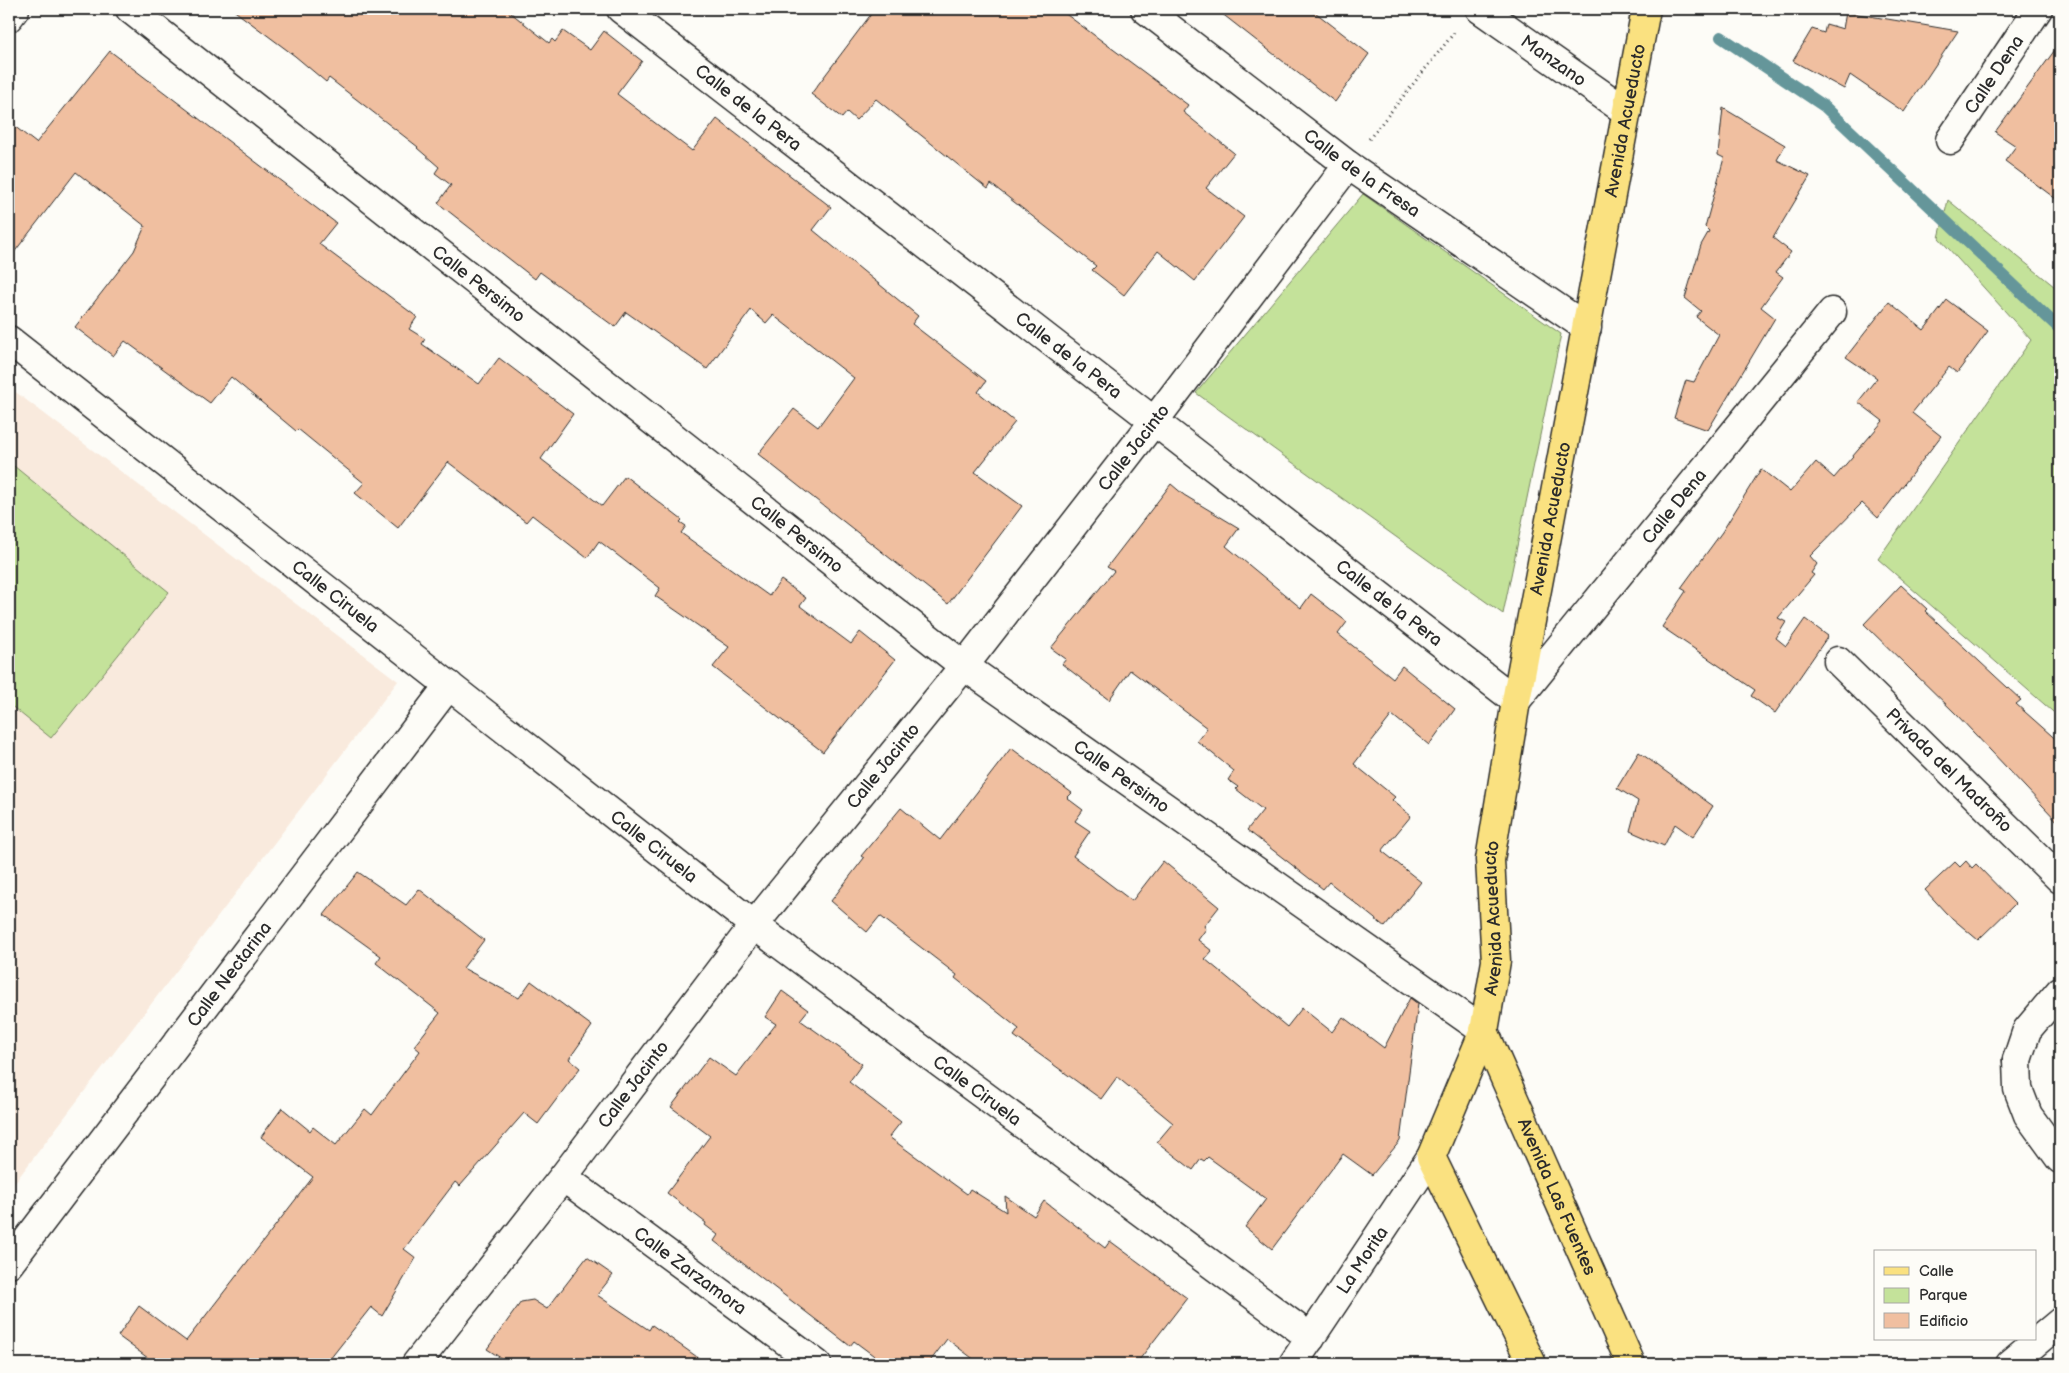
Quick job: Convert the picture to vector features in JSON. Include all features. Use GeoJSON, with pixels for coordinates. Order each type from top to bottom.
{"type":"FeatureCollection","features":[{"type":"Feature","properties":{"kind":"main road","name":"Avenida Acueducto"},"geometry":{"type":"LineString","coordinates":[[1431,1156],[1484,1030],[1496,961],[1490,860],[1516,701],[1646,9]]}},
{"type":"Feature","properties":{"kind":"main road","name":"Avenida Las Fuentes"},"geometry":{"type":"LineString","coordinates":[[1484,1030],[1631,1364]]}},
{"type":"Feature","properties":{"kind":"main road"},"geometry":{"type":"LineString","coordinates":[[1431,1156],[1532,1364]]}},
{"type":"Feature","properties":{"kind":"street"},"geometry":{"type":"LineString","coordinates":[[9,17],[15,9]]}},
{"type":"Feature","properties":{"kind":"street","name":"Calle Persimo"},"geometry":{"type":"LineString","coordinates":[[130,9],[964,666],[1484,1030]]}},
{"type":"Feature","properties":{"kind":"street","name":"Calle de la Pera"},"geometry":{"type":"LineString","coordinates":[[621,9],[1516,701]]}},
{"type":"Feature","properties":{"kind":"street","name":"Calle de la Fresa"},"geometry":{"type":"LineString","coordinates":[[1145,9],[1348,165],[1587,328]]}},
{"type":"Feature","properties":{"kind":"street","name":"Manzano"},"geometry":{"type":"LineString","coordinates":[[1480,9],[1627,112]]}},
{"type":"Feature","properties":{"kind":"street","name":"Calle Dena"},"geometry":{"type":"LineString","coordinates":[[1950,140],[2038,9]]}},
{"type":"Feature","properties":{"kind":"street","name":"Calle Jacinto"},"geometry":{"type":"LineString","coordinates":[[416,1364],[563,1177],[754,925],[964,666],[1155,420],[1348,165]]}},
{"type":"Feature","properties":{"kind":"street","name":"Calle Dena"},"geometry":{"type":"LineString","coordinates":[[1516,701],[1832,312]]}},
{"type":"Feature","properties":{"kind":"street","name":"Calle Ciruela"},"geometry":{"type":"LineString","coordinates":[[9,340],[754,925],[1311,1338]]}},
{"type":"Feature","properties":{"kind":"street","name":"Privada del Madroño"},"geometry":{"type":"LineString","coordinates":[[1838,661],[2060,879]]}},
{"type":"Feature","properties":{"kind":"street","name":"Calle Nectarina"},"geometry":{"type":"LineString","coordinates":[[9,1264],[449,685]]}},
{"type":"Feature","properties":{"kind":"street"},"geometry":{"type":"LineString","coordinates":[[2060,991],[2027,1030],[2018,1060],[2018,1089],[2028,1115],[2060,1159]]}},
{"type":"Feature","properties":{"kind":"street","name":"La Morita"},"geometry":{"type":"LineString","coordinates":[[1293,1364],[1431,1156]]}},
{"type":"Feature","properties":{"kind":"street","name":"Calle Zarzamora"},"geometry":{"type":"LineString","coordinates":[[563,1177],[818,1364]]}},
{"type":"Feature","properties":{"kind":"street"},"geometry":{"type":"LineString","coordinates":[[2010,1364],[2060,1322]]}},
{"type":"Feature","properties":{"kind":"path"},"geometry":{"type":"LineString","coordinates":[[1348,165],[1456,31]]}},
{"type":"Feature","properties":{"kind":"shaded area"},"geometry":{"type":"Polygon","coordinates":[[[9,387],[398,681],[9,1190],[9,387]]]}},
{"type":"Feature","properties":{"kind":"green space"},"geometry":{"type":"Polygon","coordinates":[[[1363,194],[1561,334],[1503,614],[1196,393],[1363,194]]]}},
{"type":"Feature","properties":{"kind":"green space"},"geometry":{"type":"Polygon","coordinates":[[[1948,200],[2060,291],[2060,718],[1878,559],[2031,340],[1939,238],[1948,200]]]}},
{"type":"Feature","properties":{"kind":"green space"},"geometry":{"type":"Polygon","coordinates":[[[9,462],[169,592],[51,738],[9,704],[9,462]]]}},
{"type":"Feature","properties":{"kind":"building"},"geometry":{"type":"Polygon","coordinates":[[[232,9],[506,9],[549,43],[552,39],[555,42],[563,31],[590,50],[604,31],[642,61],[617,94],[692,151],[717,119],[831,207],[813,230],[918,316],[912,324],[986,381],[978,392],[1015,422],[975,472],[1022,506],[948,604],[758,454],[794,409],[818,427],[854,378],[773,315],[766,323],[751,310],[707,369],[626,312],[615,327],[540,272],[535,279],[438,203],[451,185],[435,173],[439,167],[418,147],[329,78],[326,82],[295,56],[232,9]]]}},
{"type":"Feature","properties":{"kind":"building"},"geometry":{"type":"Polygon","coordinates":[[[875,9],[1059,9],[1188,105],[1183,112],[1234,153],[1206,188],[1244,217],[1195,281],[1158,251],[1124,295],[1092,270],[1096,266],[991,184],[988,189],[876,99],[856,120],[847,112],[842,118],[811,94],[875,9]]]}},
{"type":"Feature","properties":{"kind":"building"},"geometry":{"type":"Polygon","coordinates":[[[1216,9],[1311,9],[1369,54],[1335,102],[1216,9]]]}},
{"type":"Feature","properties":{"kind":"building"},"geometry":{"type":"Polygon","coordinates":[[[1846,12],[1958,31],[1904,112],[1850,75],[1844,89],[1793,61],[1812,29],[1824,33],[1826,24],[1843,29],[1846,12]]]}},
{"type":"Feature","properties":{"kind":"building"},"geometry":{"type":"Polygon","coordinates":[[[2060,43],[2060,202],[2005,161],[2016,146],[1995,132],[2060,43]]]}},
{"type":"Feature","properties":{"kind":"building"},"geometry":{"type":"Polygon","coordinates":[[[110,51],[336,223],[319,244],[417,317],[409,329],[425,339],[422,344],[479,384],[499,358],[573,414],[541,459],[602,506],[625,476],[682,520],[680,522],[686,526],[681,533],[769,596],[781,580],[806,598],[800,606],[851,644],[860,632],[895,660],[823,752],[713,667],[729,647],[655,596],[660,588],[599,541],[587,558],[532,515],[526,522],[448,462],[398,528],[355,493],[364,483],[298,429],[296,431],[231,377],[210,403],[125,341],[113,356],[75,327],[134,251],[145,226],[76,172],[9,259],[9,122],[36,143],[110,51]]]}},
{"type":"Feature","properties":{"kind":"building"},"geometry":{"type":"Polygon","coordinates":[[[1723,108],[1785,145],[1777,160],[1810,176],[1773,238],[1791,252],[1776,272],[1783,277],[1761,307],[1775,318],[1708,430],[1674,418],[1686,380],[1694,382],[1719,335],[1696,317],[1701,311],[1685,298],[1701,245],[1709,231],[1705,227],[1724,158],[1718,155],[1723,108]]]}},
{"type":"Feature","properties":{"kind":"building"},"geometry":{"type":"Polygon","coordinates":[[[1947,300],[1988,331],[1957,373],[1949,367],[1912,413],[1941,436],[1878,518],[1862,503],[1810,556],[1817,564],[1811,573],[1814,575],[1778,618],[1786,622],[1776,638],[1786,646],[1805,619],[1828,636],[1775,713],[1751,696],[1755,690],[1662,627],[1686,591],[1681,588],[1722,532],[1761,469],[1790,492],[1816,462],[1834,478],[1883,421],[1858,402],[1877,378],[1846,357],[1889,302],[1924,330],[1947,300]]]}},
{"type":"Feature","properties":{"kind":"building"},"geometry":{"type":"Polygon","coordinates":[[[1171,484],[1184,495],[1239,528],[1226,546],[1301,608],[1311,594],[1347,622],[1338,634],[1393,678],[1402,666],[1455,709],[1429,745],[1392,715],[1354,764],[1395,797],[1392,800],[1411,816],[1382,851],[1421,882],[1385,927],[1329,882],[1323,889],[1247,830],[1263,810],[1236,789],[1238,787],[1228,780],[1234,771],[1197,741],[1207,728],[1130,670],[1109,700],[1062,664],[1066,659],[1051,648],[1114,571],[1107,567],[1171,484]]]}},
{"type":"Feature","properties":{"kind":"building"},"geometry":{"type":"Polygon","coordinates":[[[1901,585],[1927,609],[1925,611],[2021,700],[2016,704],[2060,743],[2060,824],[1956,714],[1864,624],[1901,585]]]}},
{"type":"Feature","properties":{"kind":"building"},"geometry":{"type":"Polygon","coordinates":[[[1011,748],[1072,793],[1067,798],[1083,810],[1075,821],[1090,831],[1073,856],[1132,901],[1163,861],[1219,907],[1204,926],[1206,929],[1198,940],[1212,951],[1205,959],[1287,1027],[1302,1008],[1332,1032],[1343,1017],[1384,1048],[1410,998],[1418,1004],[1400,1141],[1372,1175],[1343,1154],[1272,1249],[1245,1227],[1266,1199],[1208,1157],[1204,1161],[1201,1159],[1193,1170],[1157,1142],[1173,1123],[1117,1077],[1101,1099],[1014,1036],[1019,1029],[955,978],[957,975],[880,916],[867,932],[831,901],[864,858],[861,856],[901,808],[940,840],[1011,748]]]}},
{"type":"Feature","properties":{"kind":"building"},"geometry":{"type":"Polygon","coordinates":[[[1639,752],[1713,806],[1693,837],[1675,824],[1664,846],[1630,831],[1638,801],[1617,788],[1639,752]]]}},
{"type":"Feature","properties":{"kind":"building"},"geometry":{"type":"Polygon","coordinates":[[[1966,861],[1972,868],[1976,864],[2015,904],[1978,940],[1946,913],[1925,890],[1955,862],[1960,867],[1966,861]]]}},
{"type":"Feature","properties":{"kind":"building"},"geometry":{"type":"Polygon","coordinates":[[[358,872],[406,905],[419,889],[484,940],[463,968],[519,998],[531,981],[592,1026],[569,1059],[580,1068],[538,1124],[524,1113],[460,1186],[455,1182],[404,1249],[416,1258],[382,1316],[371,1307],[326,1364],[156,1364],[118,1336],[139,1306],[186,1341],[313,1177],[261,1137],[282,1108],[310,1131],[313,1127],[336,1145],[365,1109],[372,1115],[420,1051],[414,1046],[440,1013],[376,963],[381,956],[324,915],[358,872]]]}},
{"type":"Feature","properties":{"kind":"building"},"geometry":{"type":"Polygon","coordinates":[[[782,991],[808,1010],[800,1020],[862,1064],[849,1082],[901,1122],[889,1137],[967,1194],[970,1189],[1006,1212],[1005,1196],[1034,1216],[1044,1201],[1105,1248],[1110,1241],[1187,1298],[1136,1364],[980,1364],[947,1339],[928,1364],[885,1364],[854,1341],[850,1346],[714,1241],[718,1235],[705,1225],[706,1223],[667,1193],[710,1136],[671,1107],[709,1057],[736,1076],[776,1024],[765,1017],[782,991]]]}},
{"type":"Feature","properties":{"kind":"building"},"geometry":{"type":"Polygon","coordinates":[[[587,1257],[613,1275],[597,1295],[649,1330],[652,1325],[707,1364],[510,1364],[487,1349],[521,1302],[533,1300],[547,1309],[587,1257]]]}},
{"type":"Feature","properties":{"kind":"waterway"},"geometry":{"type":"LineString","coordinates":[[1721,37],[1824,106],[2060,329]]}}]}
